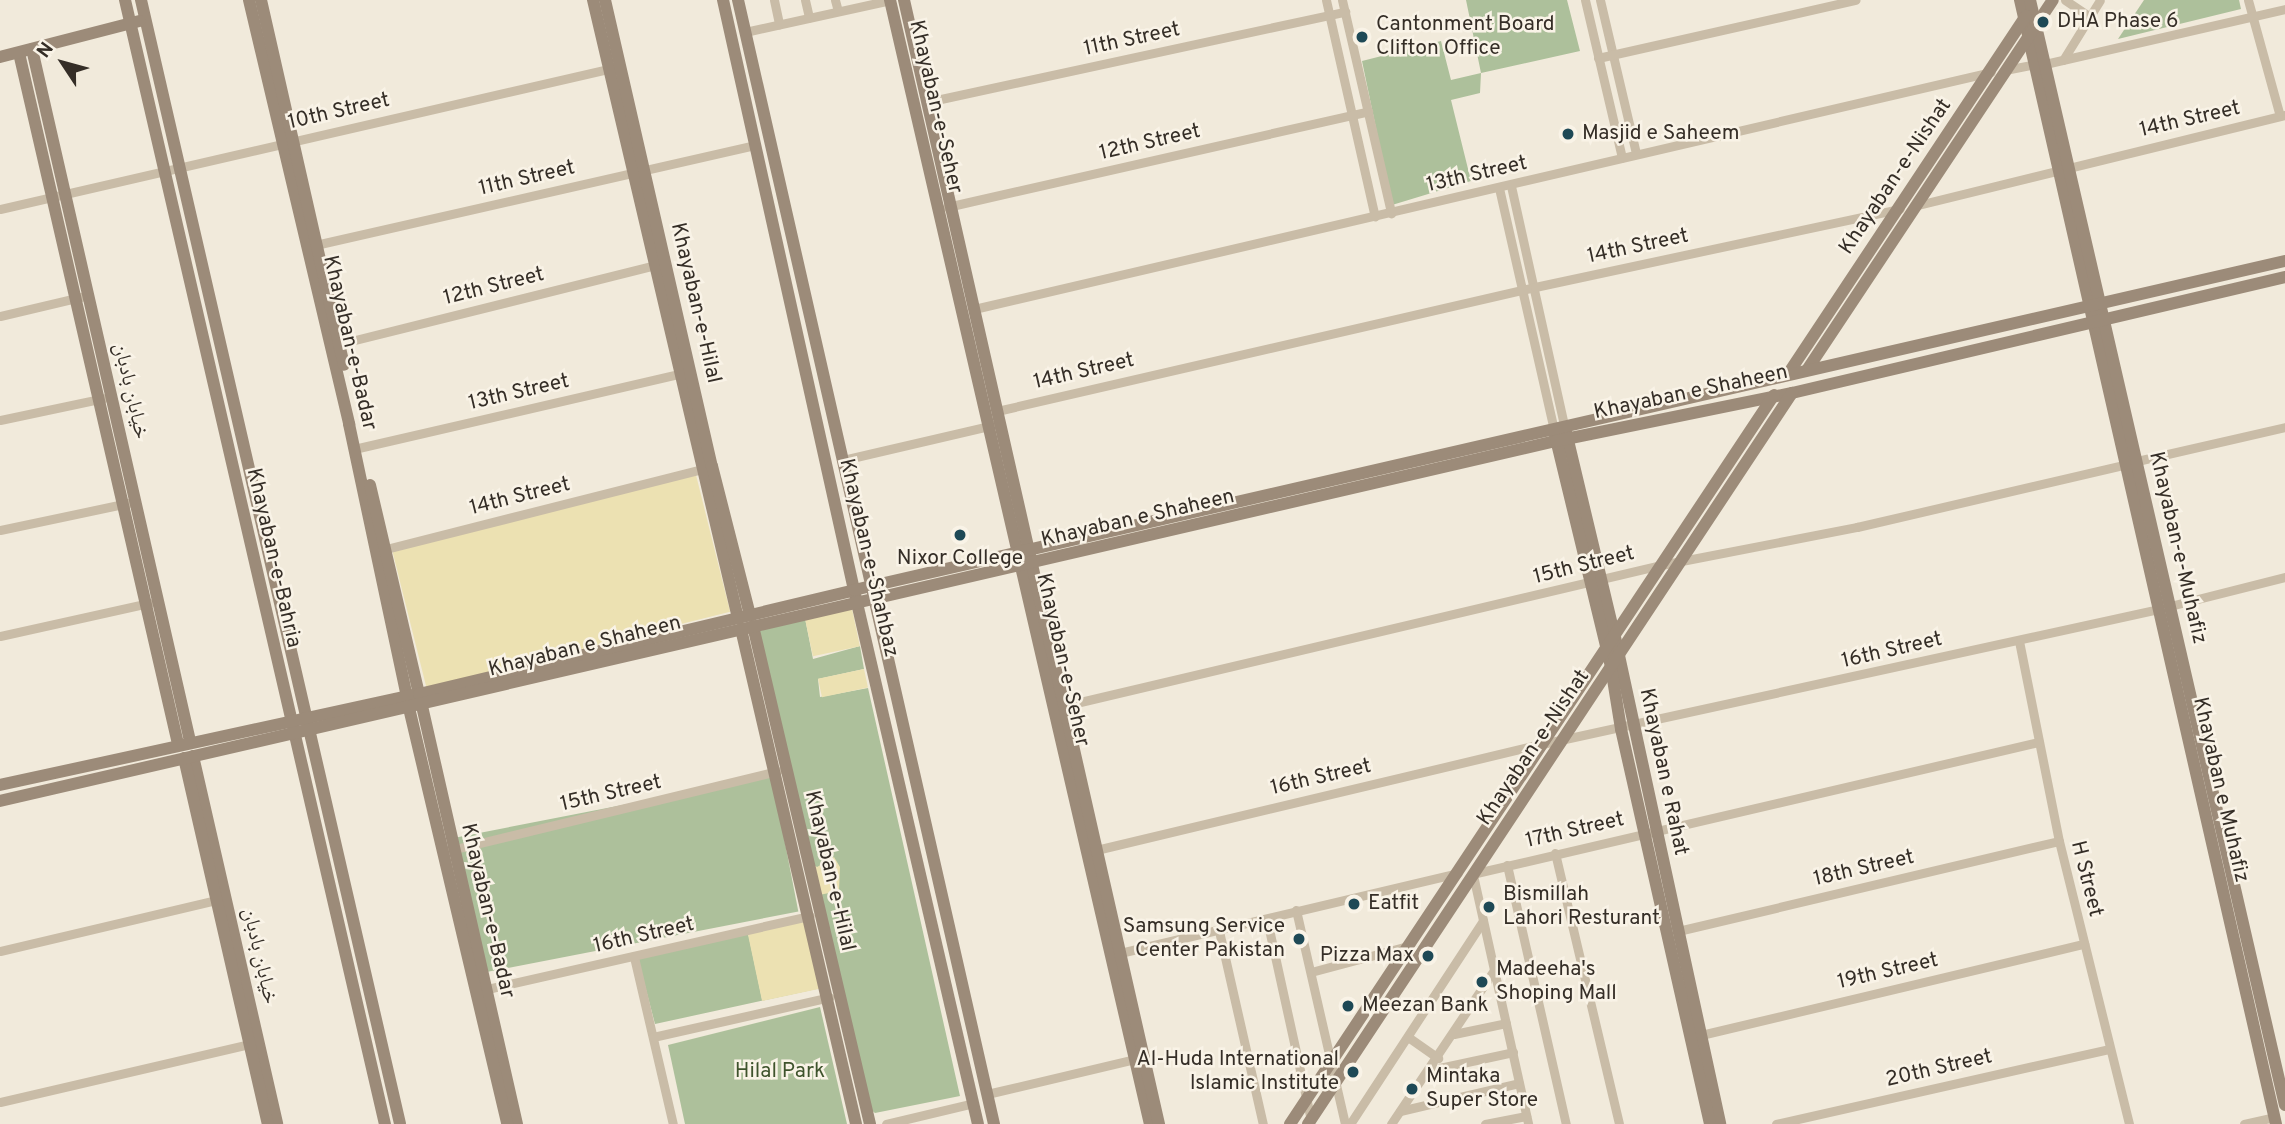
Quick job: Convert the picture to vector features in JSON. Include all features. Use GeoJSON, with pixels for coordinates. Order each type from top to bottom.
{"type":"FeatureCollection","features":[{"type":"Feature","properties":{"kind":"street","name":"Khayaban-e-Bahria"},"geometry":{"type":"LineString","coordinates":[[125,0],[171,168],[307,716],[400,1124]]}},
{"type":"Feature","properties":{"kind":"street","name":"Khayaban-e-Bahria"},"geometry":{"type":"LineString","coordinates":[[141,0],[171,168],[293,734],[385,1124]]}},
{"type":"Feature","properties":{"kind":"street","name":"Khayaban-e-Badar"},"geometry":{"type":"LineString","coordinates":[[249,0],[288,141]]}},
{"type":"Feature","properties":{"kind":"street","name":"Khayaban-e-Badar"},"geometry":{"type":"LineString","coordinates":[[261,0],[288,141],[414,701],[481,990],[517,1124]]}},
{"type":"Feature","properties":{"kind":"street"},"geometry":{"type":"LineString","coordinates":[[593,0],[615,67]]}},
{"type":"Feature","properties":{"kind":"street","name":"Khayaban-e-Hilal"},"geometry":{"type":"LineString","coordinates":[[606,0],[615,67],[833,996]]}},
{"type":"Feature","properties":{"kind":"street","name":"Khayaban-e-Shahbaz"},"geometry":{"type":"LineString","coordinates":[[723,0],[854,590],[978,1124]]}},
{"type":"Feature","properties":{"kind":"street","name":"Khayaban-e-Shahbaz"},"geometry":{"type":"LineString","coordinates":[[738,0],[994,1124]]}},
{"type":"Feature","properties":{"kind":"street"},"geometry":{"type":"LineString","coordinates":[[774,0],[779,24]]}},
{"type":"Feature","properties":{"kind":"street"},"geometry":{"type":"LineString","coordinates":[[805,0],[809,18]]}},
{"type":"Feature","properties":{"kind":"street"},"geometry":{"type":"LineString","coordinates":[[835,0],[838,11]]}},
{"type":"Feature","properties":{"kind":"street"},"geometry":{"type":"LineString","coordinates":[[746,32],[862,3],[891,0]]}},
{"type":"Feature","properties":{"kind":"street","name":"Khayaban-e-Seher"},"geometry":{"type":"LineString","coordinates":[[891,0],[995,420],[1139,1058],[1159,1124]]}},
{"type":"Feature","properties":{"kind":"street","name":"Khayaban-e-Seher"},"geometry":{"type":"LineString","coordinates":[[904,0],[927,102],[944,207],[974,309],[995,420]]}},
{"type":"Feature","properties":{"kind":"street"},"geometry":{"type":"LineString","coordinates":[[1326,0],[1375,217]]}},
{"type":"Feature","properties":{"kind":"street"},"geometry":{"type":"LineString","coordinates":[[1342,0],[1391,213]]}},
{"type":"Feature","properties":{"kind":"street"},"geometry":{"type":"LineString","coordinates":[[1584,0],[1622,158]]}},
{"type":"Feature","properties":{"kind":"street"},"geometry":{"type":"LineString","coordinates":[[1601,0],[1636,154]]}},
{"type":"Feature","properties":{"kind":"street"},"geometry":{"type":"LineString","coordinates":[[1598,58],[1856,0]]}},
{"type":"Feature","properties":{"kind":"street","name":"Khayaban-e-Muhafiz"},"geometry":{"type":"LineString","coordinates":[[2020,0],[2029,36],[2040,64]]}},
{"type":"Feature","properties":{"kind":"street","name":"Khayaban-e-Nishat"},"geometry":{"type":"LineString","coordinates":[[1807,370],[2053,0]]}},
{"type":"Feature","properties":{"kind":"street"},"geometry":{"type":"LineString","coordinates":[[2065,0],[2089,16]]}},
{"type":"Feature","properties":{"kind":"street"},"geometry":{"type":"LineString","coordinates":[[2063,60],[2100,0]]}},
{"type":"Feature","properties":{"kind":"street"},"geometry":{"type":"LineString","coordinates":[[2248,0],[2282,116]]}},
{"type":"Feature","properties":{"kind":"street","name":"Khayaban-e-Muhafiz"},"geometry":{"type":"LineString","coordinates":[[2033,2],[2040,64],[2062,168],[2182,685],[2285,1105]]}},
{"type":"Feature","properties":{"kind":"street","name":"Khayaban-e-Nishat"},"geometry":{"type":"LineString","coordinates":[[1788,374],[2033,2]]}},
{"type":"Feature","properties":{"kind":"street"},"geometry":{"type":"LineString","coordinates":[[2040,64],[2285,9]]}},
{"type":"Feature","properties":{"kind":"street","name":"11th Street"},"geometry":{"type":"LineString","coordinates":[[927,102],[1345,12]]}},
{"type":"Feature","properties":{"kind":"street"},"geometry":{"type":"LineString","coordinates":[[0,57],[145,19]]}},
{"type":"Feature","properties":{"kind":"street","name":"خیابان بادبان"},"geometry":{"type":"LineString","coordinates":[[25,51],[82,298],[98,399],[130,503]]}},
{"type":"Feature","properties":{"kind":"street","name":"13th Street"},"geometry":{"type":"LineString","coordinates":[[974,309],[1511,186],[1988,72],[2040,64]]}},
{"type":"Feature","properties":{"kind":"street","name":"10th Street"},"geometry":{"type":"LineString","coordinates":[[0,209],[615,67]]}},
{"type":"Feature","properties":{"kind":"street","name":"12th Street"},"geometry":{"type":"LineString","coordinates":[[944,207],[1368,111]]}},
{"type":"Feature","properties":{"kind":"street","name":"14th Street"},"geometry":{"type":"LineString","coordinates":[[843,460],[1520,290],[1916,205],[2282,116]]}},
{"type":"Feature","properties":{"kind":"street","name":"11th Street"},"geometry":{"type":"LineString","coordinates":[[311,246],[756,145]]}},
{"type":"Feature","properties":{"kind":"street"},"geometry":{"type":"LineString","coordinates":[[1511,186],[1535,287],[1561,435]]}},
{"type":"Feature","properties":{"kind":"street"},"geometry":{"type":"LineString","coordinates":[[1499,188],[1520,290],[1561,435]]}},
{"type":"Feature","properties":{"kind":"street","name":"Khayaban e Shaheen"},"geometry":{"type":"LineString","coordinates":[[745,622],[858,604],[1025,559],[1561,435],[1788,374],[2285,261]]}},
{"type":"Feature","properties":{"kind":"street","name":"12th Street"},"geometry":{"type":"LineString","coordinates":[[335,345],[660,264]]}},
{"type":"Feature","properties":{"kind":"street","name":"Khayaban e Shaheen"},"geometry":{"type":"LineString","coordinates":[[1561,435],[1792,393],[2285,277]]}},
{"type":"Feature","properties":{"kind":"street"},"geometry":{"type":"LineString","coordinates":[[0,316],[82,298]]}},
{"type":"Feature","properties":{"kind":"street","name":"خیابان بادبان"},"geometry":{"type":"LineString","coordinates":[[82,298],[111,396],[130,503],[184,742]]}},
{"type":"Feature","properties":{"kind":"street","name":"13th Street"},"geometry":{"type":"LineString","coordinates":[[358,448],[685,373]]}},
{"type":"Feature","properties":{"kind":"street","name":"Khayaban-e-Nishat"},"geometry":{"type":"LineString","coordinates":[[1290,1124],[1542,744],[1612,658],[1680,563],[1792,393]]}},
{"type":"Feature","properties":{"kind":"street"},"geometry":{"type":"LineString","coordinates":[[1615,637],[1774,395]]}},
{"type":"Feature","properties":{"kind":"street"},"geometry":{"type":"LineString","coordinates":[[0,420],[111,396]]}},
{"type":"Feature","properties":{"kind":"street","name":"15th Street"},"geometry":{"type":"LineString","coordinates":[[1059,707],[1661,565],[1857,527],[2285,427]]}},
{"type":"Feature","properties":{"kind":"street","name":"Khayaban e Rahat"},"geometry":{"type":"LineString","coordinates":[[1561,435],[1650,831],[1710,1124]]}},
{"type":"Feature","properties":{"kind":"street","name":"14th Street"},"geometry":{"type":"LineString","coordinates":[[381,551],[707,468]]}},
{"type":"Feature","properties":{"kind":"street"},"geometry":{"type":"LineString","coordinates":[[0,530],[130,503]]}},
{"type":"Feature","properties":{"kind":"street","name":"Khayaban e Shaheen"},"geometry":{"type":"LineString","coordinates":[[0,801],[310,730],[414,701],[745,622],[854,590],[1025,559]]}},
{"type":"Feature","properties":{"kind":"street","name":"16th Street"},"geometry":{"type":"LineString","coordinates":[[1092,851],[1542,744],[2019,641],[2285,577]]}},
{"type":"Feature","properties":{"kind":"street","name":"Khayaban e Rahat"},"geometry":{"type":"LineString","coordinates":[[1596,582],[1615,637],[1612,658]]}},
{"type":"Feature","properties":{"kind":"street"},"geometry":{"type":"LineString","coordinates":[[0,636],[153,602]]}},
{"type":"Feature","properties":{"kind":"street","name":"H Street"},"geometry":{"type":"LineString","coordinates":[[2019,641],[2059,841],[2129,1124]]}},
{"type":"Feature","properties":{"kind":"street","name":"Khayaban-e-Nishat"},"geometry":{"type":"LineString","coordinates":[[1310,1122],[1563,740],[1612,658]]}},
{"type":"Feature","properties":{"kind":"street","name":"Khayaban e Muhafiz"},"geometry":{"type":"LineString","coordinates":[[2182,685],[2275,1121]]}},
{"type":"Feature","properties":{"kind":"street","name":"Khayaban e Shaheen"},"geometry":{"type":"LineString","coordinates":[[0,785],[290,719],[414,701]]}},
{"type":"Feature","properties":{"kind":"street","name":"17th Street"},"geometry":{"type":"LineString","coordinates":[[1120,953],[1267,920],[1296,910],[1455,872],[1473,875],[1555,853],[2039,742]]}},
{"type":"Feature","properties":{"kind":"street","name":"خیابان بادبان"},"geometry":{"type":"LineString","coordinates":[[188,757],[254,1043],[277,1124]]}},
{"type":"Feature","properties":{"kind":"street","name":"15th Street"},"geometry":{"type":"LineString","coordinates":[[448,850],[780,771]]}},
{"type":"Feature","properties":{"kind":"street","name":"Khayaban e Rahat"},"geometry":{"type":"LineString","coordinates":[[1650,831],[1678,931],[1720,1124]]}},
{"type":"Feature","properties":{"kind":"street","name":"18th Street"},"geometry":{"type":"LineString","coordinates":[[1678,931],[2059,841]]}},
{"type":"Feature","properties":{"kind":"street","name":"Khayaban-e-Seher"},"geometry":{"type":"LineString","coordinates":[[1092,851],[1120,953],[1150,1124]]}},
{"type":"Feature","properties":{"kind":"street"},"geometry":{"type":"LineString","coordinates":[[1555,853],[1619,1124]]}},
{"type":"Feature","properties":{"kind":"street"},"geometry":{"type":"LineString","coordinates":[[1507,865],[1566,1124]]}},
{"type":"Feature","properties":{"kind":"street"},"geometry":{"type":"LineString","coordinates":[[1473,875],[1527,1120],[1485,1124]]}},
{"type":"Feature","properties":{"kind":"street"},"geometry":{"type":"LineString","coordinates":[[0,951],[221,899]]}},
{"type":"Feature","properties":{"kind":"street"},"geometry":{"type":"LineString","coordinates":[[1296,910],[1345,1124]]}},
{"type":"Feature","properties":{"kind":"street","name":"16th Street"},"geometry":{"type":"LineString","coordinates":[[481,990],[813,915]]}},
{"type":"Feature","properties":{"kind":"street"},"geometry":{"type":"LineString","coordinates":[[1267,920],[1308,1097],[1310,1122]]}},
{"type":"Feature","properties":{"kind":"street"},"geometry":{"type":"LineString","coordinates":[[1350,1124],[1483,921]]}},
{"type":"Feature","properties":{"kind":"street"},"geometry":{"type":"LineString","coordinates":[[1219,931],[1264,1124]]}},
{"type":"Feature","properties":{"kind":"street","name":"19th Street"},"geometry":{"type":"LineString","coordinates":[[1701,1035],[2084,944]]}},
{"type":"Feature","properties":{"kind":"street"},"geometry":{"type":"LineString","coordinates":[[1311,972],[1408,946]]}},
{"type":"Feature","properties":{"kind":"street"},"geometry":{"type":"LineString","coordinates":[[634,957],[673,1124]]}},
{"type":"Feature","properties":{"kind":"street"},"geometry":{"type":"LineString","coordinates":[[1391,1124],[1430,1070],[1494,970]]}},
{"type":"Feature","properties":{"kind":"street","name":"Khayaban-e-Badar"},"geometry":{"type":"LineString","coordinates":[[481,990],[507,1124]]}},
{"type":"Feature","properties":{"kind":"street"},"geometry":{"type":"LineString","coordinates":[[653,1037],[833,996]]}},
{"type":"Feature","properties":{"kind":"street"},"geometry":{"type":"LineString","coordinates":[[833,996],[856,1124]]}},
{"type":"Feature","properties":{"kind":"street"},"geometry":{"type":"LineString","coordinates":[[833,996],[870,1124]]}},
{"type":"Feature","properties":{"kind":"street"},"geometry":{"type":"LineString","coordinates":[[1454,1034],[1506,1023]]}},
{"type":"Feature","properties":{"kind":"street"},"geometry":{"type":"LineString","coordinates":[[1408,1037],[1438,1058]]}},
{"type":"Feature","properties":{"kind":"street"},"geometry":{"type":"LineString","coordinates":[[0,1102],[254,1043]]}},
{"type":"Feature","properties":{"kind":"street","name":"خیابان بادبان"},"geometry":{"type":"LineString","coordinates":[[254,1043],[268,1124]]}},
{"type":"Feature","properties":{"kind":"street","name":"20th Street"},"geometry":{"type":"LineString","coordinates":[[1776,1124],[2109,1049]]}},
{"type":"Feature","properties":{"kind":"street"},"geometry":{"type":"LineString","coordinates":[[1430,1070],[1513,1052]]}},
{"type":"Feature","properties":{"kind":"street"},"geometry":{"type":"LineString","coordinates":[[987,1094],[1139,1058]]}},
{"type":"Feature","properties":{"kind":"street"},"geometry":{"type":"LineString","coordinates":[[1399,1111],[1519,1083]]}},
{"type":"Feature","properties":{"kind":"street"},"geometry":{"type":"LineString","coordinates":[[886,1124],[974,1103]]}},
{"type":"Feature","properties":{"kind":"street"},"geometry":{"type":"LineString","coordinates":[[2244,1124],[2275,1121]]}},
{"type":"Feature","properties":{"kind":"green space"},"geometry":{"type":"Polygon","coordinates":[[[1466,0],[1567,0],[1580,51],[1481,73],[1466,0]]]}},
{"type":"Feature","properties":{"kind":"green space"},"geometry":{"type":"Polygon","coordinates":[[[2144,0],[2239,0],[2241,9],[2118,39],[2144,0]]]}},
{"type":"Feature","properties":{"kind":"green space"},"geometry":{"type":"Polygon","coordinates":[[[1441,41],[1451,80],[1481,73],[1480,93],[1451,100],[1471,181],[1392,205],[1362,61],[1441,41]]]}},
{"type":"Feature","properties":{"kind":"green space"},"geometry":{"type":"Polygon","coordinates":[[[805,618],[813,659],[860,646],[864,669],[818,679],[820,697],[868,688],[960,1096],[875,1113],[870,1109],[819,895],[817,868],[809,862],[757,628],[805,618]]]}},
{"type":"Feature","properties":{"kind":"green space"},"geometry":{"type":"Polygon","coordinates":[[[772,776],[798,911],[481,973],[455,838],[772,776]]]}},
{"type":"Feature","properties":{"kind":"green space"},"geometry":{"type":"Polygon","coordinates":[[[748,933],[762,999],[821,988],[655,1024],[638,959],[748,933]]]}},
{"type":"Feature","properties":{"kind":"green space","name":"Hilal Park"},"geometry":{"type":"Polygon","coordinates":[[[820,1007],[847,1124],[685,1124],[668,1045],[820,1007]]]}},
{"type":"Feature","properties":{"kind":"sand"},"geometry":{"type":"Polygon","coordinates":[[[696,475],[730,612],[426,688],[392,551],[696,475]]]}},
{"type":"Feature","properties":{"kind":"sand"},"geometry":{"type":"Polygon","coordinates":[[[852,609],[860,646],[813,656],[805,619],[852,609]]]}},
{"type":"Feature","properties":{"kind":"sand"},"geometry":{"type":"Polygon","coordinates":[[[864,669],[868,688],[822,697],[818,679],[864,669]]]}},
{"type":"Feature","properties":{"kind":"sand"},"geometry":{"type":"Polygon","coordinates":[[[834,857],[840,867],[839,891],[819,895],[811,863],[817,867],[834,857]]]}},
{"type":"Feature","properties":{"kind":"sand"},"geometry":{"type":"Polygon","coordinates":[[[806,919],[821,988],[762,1001],[747,931],[806,919]]]}},
{"type":"Feature","properties":{"kind":"place","name":"DHA Phase 6"},"geometry":{"type":"Point","coordinates":[2043,22]}},
{"type":"Feature","properties":{"kind":"place","name":"Cantonment Board Clifton Office"},"geometry":{"type":"Point","coordinates":[1362,37]}},
{"type":"Feature","properties":{"kind":"place","name":"Masjid e Saheem"},"geometry":{"type":"Point","coordinates":[1568,134]}},
{"type":"Feature","properties":{"kind":"place","name":"Nixor College"},"geometry":{"type":"Point","coordinates":[960,535]}},
{"type":"Feature","properties":{"kind":"place","name":"Eatfit"},"geometry":{"type":"Point","coordinates":[1354,904]}},
{"type":"Feature","properties":{"kind":"place","name":"Bismillah Lahori Resturant"},"geometry":{"type":"Point","coordinates":[1489,907]}},
{"type":"Feature","properties":{"kind":"place","name":"Samsung Service Center Pakistan"},"geometry":{"type":"Point","coordinates":[1299,939]}},
{"type":"Feature","properties":{"kind":"place","name":"Pizza Max"},"geometry":{"type":"Point","coordinates":[1428,956]}},
{"type":"Feature","properties":{"kind":"place","name":"Madeeha's Shoping Mall"},"geometry":{"type":"Point","coordinates":[1482,982]}},
{"type":"Feature","properties":{"kind":"place","name":"Meezan Bank"},"geometry":{"type":"Point","coordinates":[1348,1006]}},
{"type":"Feature","properties":{"kind":"place","name":"Al-Huda International Islamic Institute"},"geometry":{"type":"Point","coordinates":[1353,1072]}},
{"type":"Feature","properties":{"kind":"place","name":"Mintaka Super Store"},"geometry":{"type":"Point","coordinates":[1412,1089]}}]}
